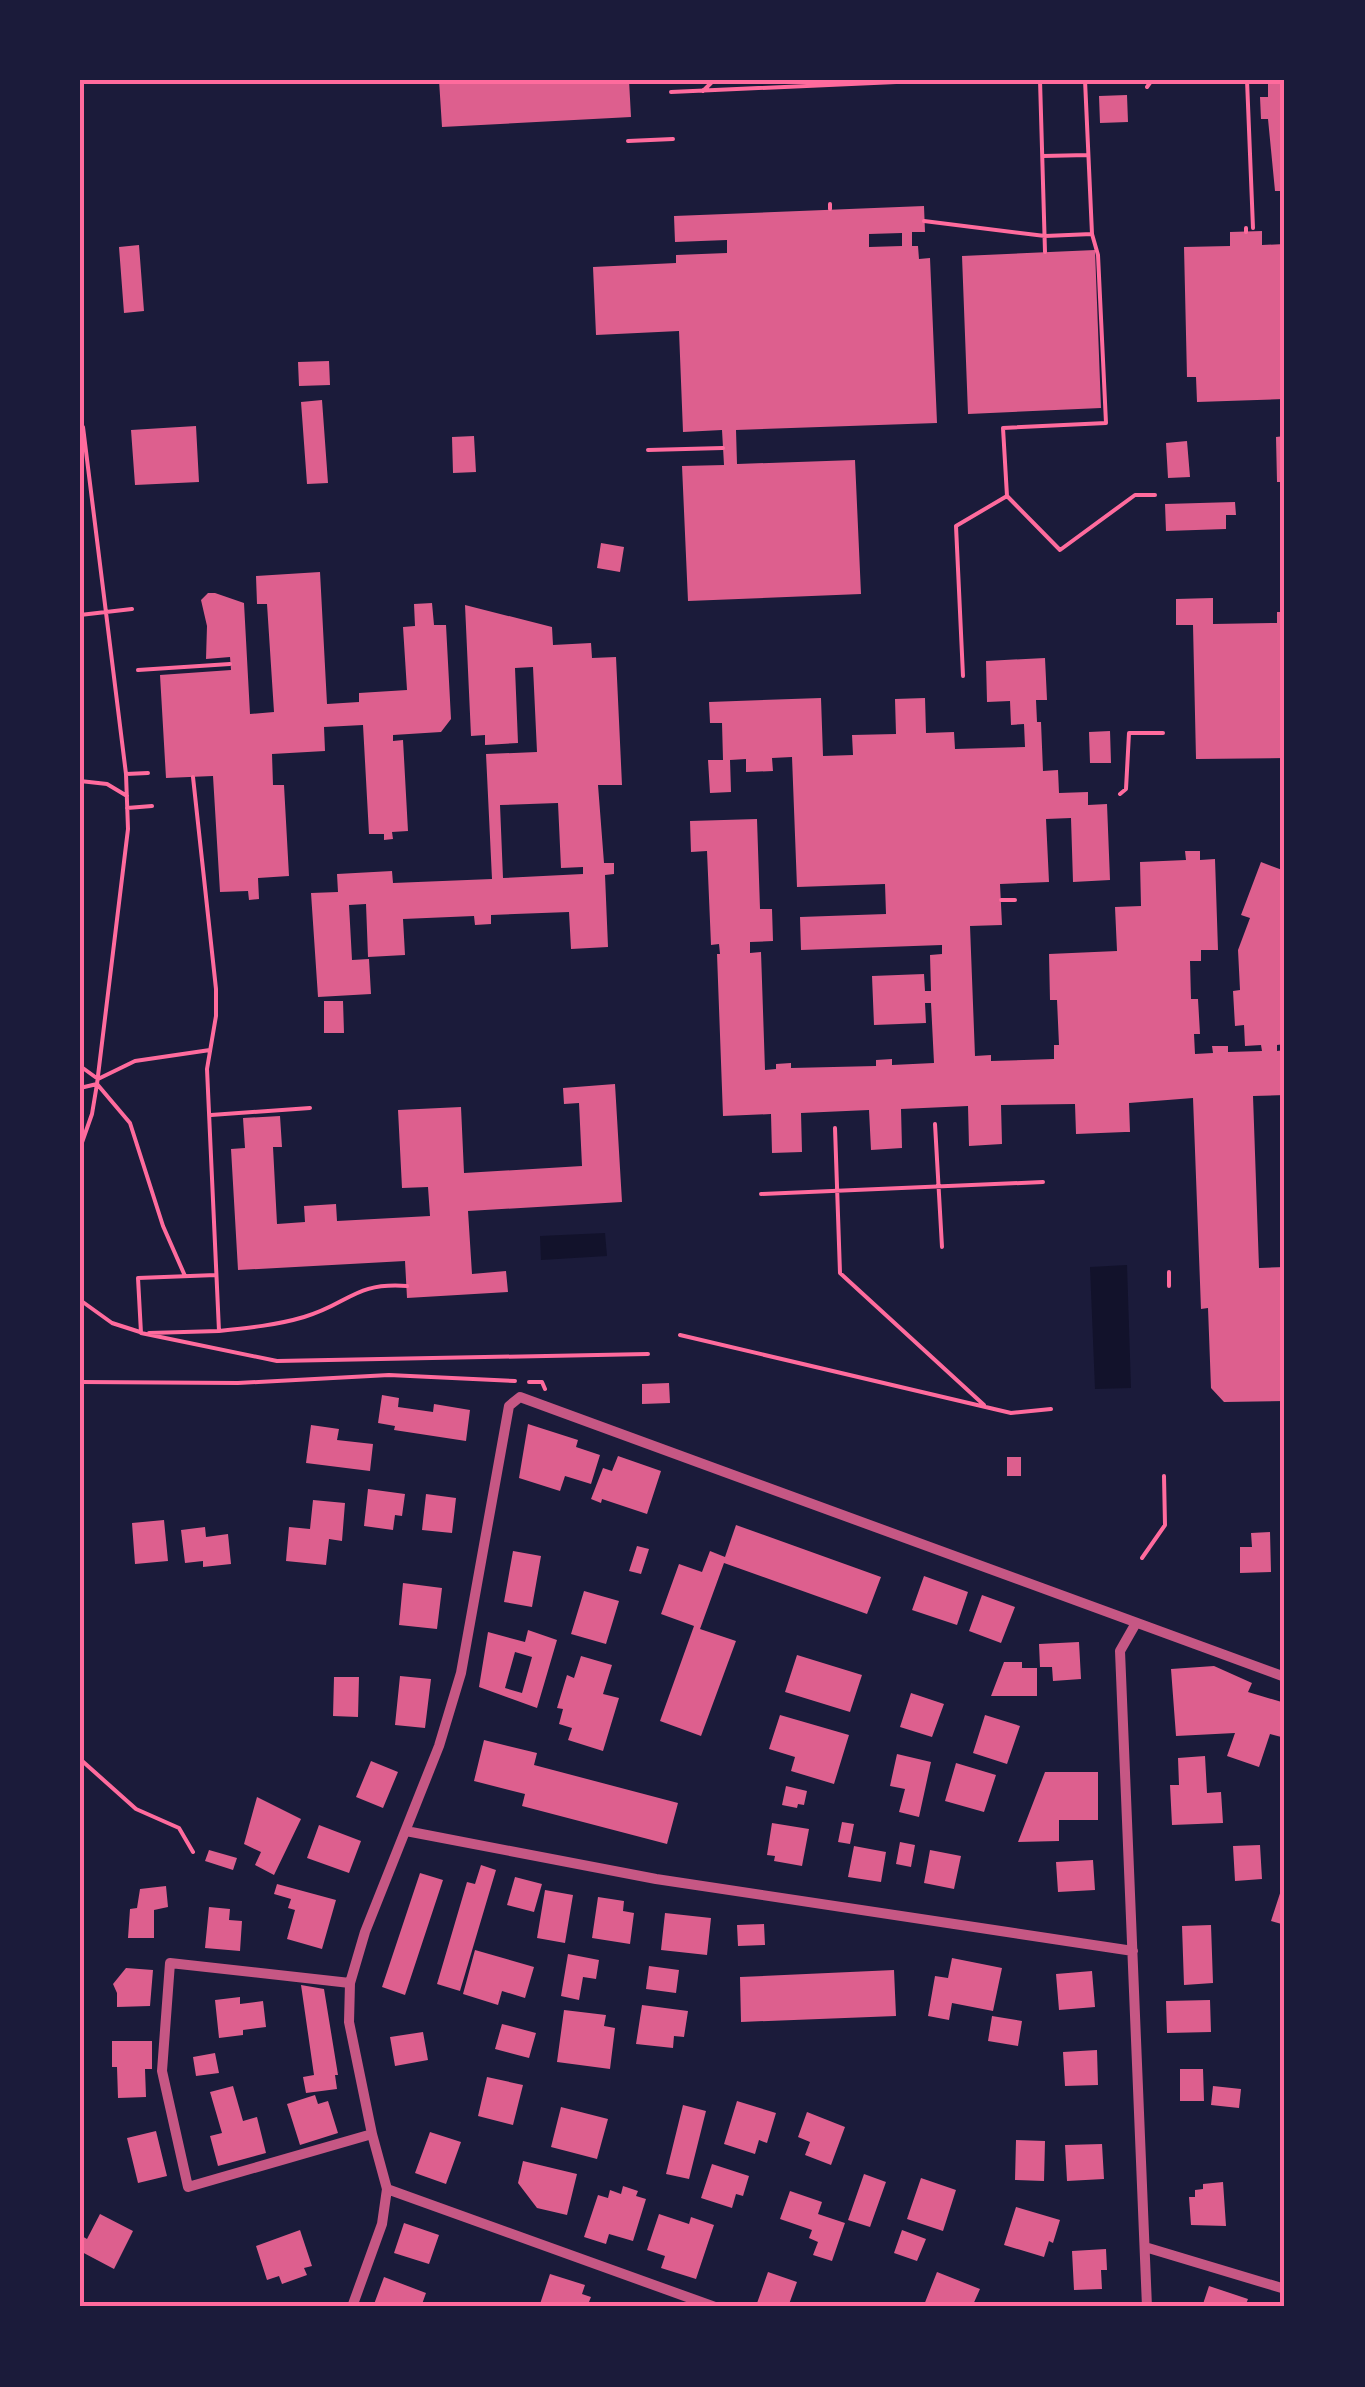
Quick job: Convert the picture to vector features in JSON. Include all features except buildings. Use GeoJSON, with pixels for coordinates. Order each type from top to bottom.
{"type":"FeatureCollection","features":[{"type":"Feature","properties":{"kind":"street"},"geometry":{"type":"LineString","coordinates":[[352,2307],[382,2224],[387,2189],[349,2022],[350,1983],[365,1932],[439,1746],[461,1673],[509,1406],[520,1398],[1285,1677]]}},
{"type":"Feature","properties":{"kind":"street"},"geometry":{"type":"LineString","coordinates":[[1136,1623],[1120,1651],[1147,2307]]}},
{"type":"Feature","properties":{"kind":"street"},"geometry":{"type":"LineString","coordinates":[[406,1831],[656,1879],[1132,1951]]}},
{"type":"Feature","properties":{"kind":"street"},"geometry":{"type":"LineString","coordinates":[[350,1983],[170,1963],[162,2071],[188,2187],[372,2134]]}},
{"type":"Feature","properties":{"kind":"street"},"geometry":{"type":"LineString","coordinates":[[387,2189],[716,2307]]}},
{"type":"Feature","properties":{"kind":"street"},"geometry":{"type":"LineString","coordinates":[[1145,2247],[1285,2289]]}},
{"type":"Feature","properties":{"kind":"path"},"geometry":{"type":"LineString","coordinates":[[703,91],[714,80]]}},
{"type":"Feature","properties":{"kind":"path"},"geometry":{"type":"LineString","coordinates":[[671,92],[941,80]]}},
{"type":"Feature","properties":{"kind":"path"},"geometry":{"type":"LineString","coordinates":[[1040,80],[1046,252]]}},
{"type":"Feature","properties":{"kind":"path"},"geometry":{"type":"LineString","coordinates":[[1085,80],[1106,424],[1003,428],[1007,496],[1060,550],[1135,494],[1155,495]]}},
{"type":"Feature","properties":{"kind":"path"},"geometry":{"type":"LineString","coordinates":[[1147,87],[1152,80]]}},
{"type":"Feature","properties":{"kind":"path"},"geometry":{"type":"LineString","coordinates":[[1247,80],[1248,230]]}},
{"type":"Feature","properties":{"kind":"path"},"geometry":{"type":"LineString","coordinates":[[628,141],[674,139]]}},
{"type":"Feature","properties":{"kind":"path"},"geometry":{"type":"LineString","coordinates":[[1043,156],[1089,154]]}},
{"type":"Feature","properties":{"kind":"path"},"geometry":{"type":"LineString","coordinates":[[924,221],[1045,236],[1092,234]]}},
{"type":"Feature","properties":{"kind":"path"},"geometry":{"type":"LineString","coordinates":[[80,427],[128,808],[98,1081],[80,1148]]}},
{"type":"Feature","properties":{"kind":"path"},"geometry":{"type":"LineString","coordinates":[[648,450],[723,448]]}},
{"type":"Feature","properties":{"kind":"path"},"geometry":{"type":"LineString","coordinates":[[963,676],[956,526],[1007,496]]}},
{"type":"Feature","properties":{"kind":"path"},"geometry":{"type":"LineString","coordinates":[[80,615],[132,609]]}},
{"type":"Feature","properties":{"kind":"path"},"geometry":{"type":"LineString","coordinates":[[138,670],[230,664]]}},
{"type":"Feature","properties":{"kind":"path"},"geometry":{"type":"LineString","coordinates":[[1120,794],[1126,789],[1129,733],[1163,733]]}},
{"type":"Feature","properties":{"kind":"path"},"geometry":{"type":"LineString","coordinates":[[126,774],[148,773]]}},
{"type":"Feature","properties":{"kind":"path"},"geometry":{"type":"LineString","coordinates":[[194,777],[216,988],[216,1016],[207,1069],[219,1332]]}},
{"type":"Feature","properties":{"kind":"path"},"geometry":{"type":"LineString","coordinates":[[80,780],[107,784],[127,796]]}},
{"type":"Feature","properties":{"kind":"path"},"geometry":{"type":"LineString","coordinates":[[128,808],[152,806]]}},
{"type":"Feature","properties":{"kind":"path"},"geometry":{"type":"LineString","coordinates":[[1001,900],[1015,900]]}},
{"type":"Feature","properties":{"kind":"path"},"geometry":{"type":"LineString","coordinates":[[80,1088],[135,1061],[210,1050]]}},
{"type":"Feature","properties":{"kind":"path"},"geometry":{"type":"LineString","coordinates":[[80,1066],[98,1081],[130,1123],[163,1226],[185,1276]]}},
{"type":"Feature","properties":{"kind":"path"},"geometry":{"type":"LineString","coordinates":[[212,1115],[310,1108]]}},
{"type":"Feature","properties":{"kind":"path"},"geometry":{"type":"LineString","coordinates":[[935,1124],[942,1247]]}},
{"type":"Feature","properties":{"kind":"path"},"geometry":{"type":"LineString","coordinates":[[835,1128],[840,1273],[986,1408]]}},
{"type":"Feature","properties":{"kind":"path"},"geometry":{"type":"LineString","coordinates":[[761,1194],[1043,1182]]}},
{"type":"Feature","properties":{"kind":"path"},"geometry":{"type":"LineString","coordinates":[[1168,1272],[1169,1286]]}},
{"type":"Feature","properties":{"kind":"path"},"geometry":{"type":"LineString","coordinates":[[141,1333],[138,1278],[216,1275]]}},
{"type":"Feature","properties":{"kind":"path"},"geometry":{"type":"LineString","coordinates":[[141,1333],[219,1332],[307,1317],[343,1302],[362,1288],[406,1286]]}},
{"type":"Feature","properties":{"kind":"path"},"geometry":{"type":"LineString","coordinates":[[80,1300],[112,1323],[141,1333],[278,1362],[648,1354]]}},
{"type":"Feature","properties":{"kind":"path"},"geometry":{"type":"LineString","coordinates":[[680,1335],[1011,1413],[1051,1409]]}},
{"type":"Feature","properties":{"kind":"path"},"geometry":{"type":"LineString","coordinates":[[80,1382],[238,1383],[389,1374],[542,1382],[547,1395],[542,1406]]}},
{"type":"Feature","properties":{"kind":"path"},"geometry":{"type":"LineString","coordinates":[[1142,1558],[1165,1525],[1164,1476]]}},
{"type":"Feature","properties":{"kind":"path"},"geometry":{"type":"LineString","coordinates":[[80,1759],[136,1809],[179,1828],[193,1852]]}},
{"type":"Feature","properties":{"kind":"shaded area"},"geometry":{"type":"Polygon","coordinates":[[[605,1233],[607,1256],[541,1260],[540,1236],[605,1233]]]}},
{"type":"Feature","properties":{"kind":"shaded area"},"geometry":{"type":"Polygon","coordinates":[[[1127,1265],[1131,1388],[1095,1389],[1090,1267],[1127,1265]]]}}]}
